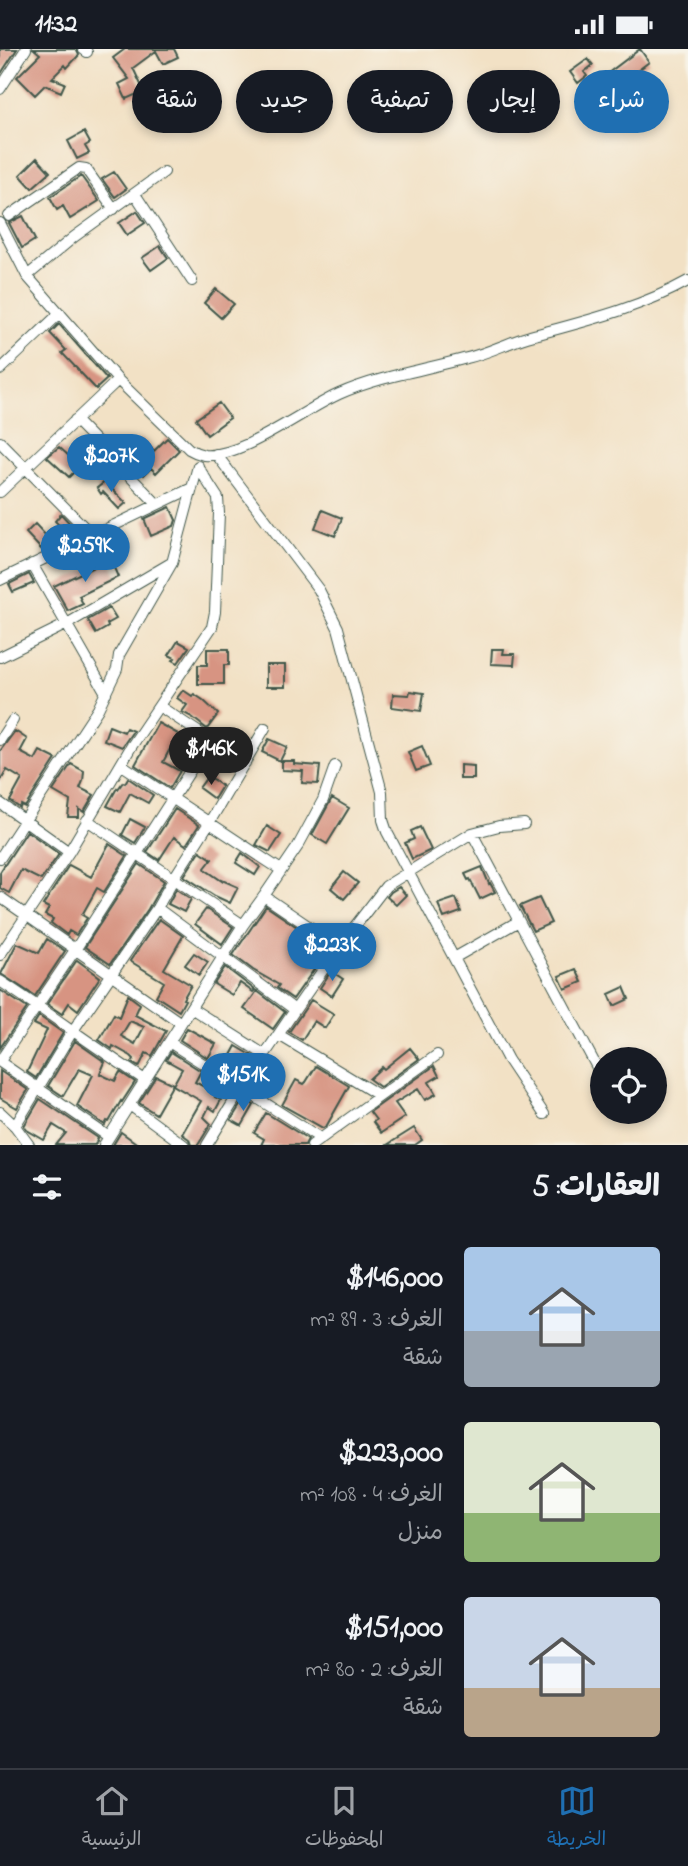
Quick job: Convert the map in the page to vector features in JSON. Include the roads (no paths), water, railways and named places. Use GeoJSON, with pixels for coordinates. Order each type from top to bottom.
{"type":"FeatureCollection","features":[{"type":"Feature","properties":{"kind":"street"},"geometry":{"type":"LineString","coordinates":[[0,89],[26,49]]}},
{"type":"Feature","properties":{"kind":"street"},"geometry":{"type":"LineString","coordinates":[[9,216],[82,167],[114,209]]}},
{"type":"Feature","properties":{"kind":"street"},"geometry":{"type":"LineString","coordinates":[[27,276],[74,237],[164,172]]}},
{"type":"Feature","properties":{"kind":"street"},"geometry":{"type":"LineString","coordinates":[[135,194],[192,281]]}},
{"type":"Feature","properties":{"kind":"street"},"geometry":{"type":"LineString","coordinates":[[0,223],[27,276],[118,380],[189,449],[201,455],[237,449],[338,394],[402,374],[470,358],[524,338],[626,309],[688,281]]}},
{"type":"Feature","properties":{"kind":"street"},"geometry":{"type":"LineString","coordinates":[[0,370],[60,313]]}},
{"type":"Feature","properties":{"kind":"street"},"geometry":{"type":"LineString","coordinates":[[0,492],[118,380]]}},
{"type":"Feature","properties":{"kind":"street"},"geometry":{"type":"LineString","coordinates":[[75,419],[157,504]]}},
{"type":"Feature","properties":{"kind":"street"},"geometry":{"type":"LineString","coordinates":[[0,442],[92,535]]}},
{"type":"Feature","properties":{"kind":"street"},"geometry":{"type":"LineString","coordinates":[[216,454],[319,590],[338,628],[382,792],[383,820],[387,832],[508,1060],[544,1114]]}},
{"type":"Feature","properties":{"kind":"street"},"geometry":{"type":"LineString","coordinates":[[0,858],[92,719],[117,669],[119,655],[172,563],[201,455]]}},
{"type":"Feature","properties":{"kind":"street"},"geometry":{"type":"LineString","coordinates":[[0,955],[68,852],[131,747],[212,627],[215,612],[218,498],[198,467]]}},
{"type":"Feature","properties":{"kind":"street"},"geometry":{"type":"LineString","coordinates":[[0,580],[192,488]]}},
{"type":"Feature","properties":{"kind":"street"},"geometry":{"type":"LineString","coordinates":[[32,563],[106,693]]}},
{"type":"Feature","properties":{"kind":"street"},"geometry":{"type":"LineString","coordinates":[[0,657],[67,624],[172,563]]}},
{"type":"Feature","properties":{"kind":"street"},"geometry":{"type":"LineString","coordinates":[[159,706],[245,763]]}},
{"type":"Feature","properties":{"kind":"street"},"geometry":{"type":"LineString","coordinates":[[0,740],[13,720]]}},
{"type":"Feature","properties":{"kind":"street"},"geometry":{"type":"LineString","coordinates":[[15,1126],[72,1032],[158,908],[265,728]]}},
{"type":"Feature","properties":{"kind":"street"},"geometry":{"type":"LineString","coordinates":[[210,740],[0,1061],[107,1141],[243,925],[298,846],[323,800],[335,767]]}},
{"type":"Feature","properties":{"kind":"street"},"geometry":{"type":"LineString","coordinates":[[122,765],[281,870]]}},
{"type":"Feature","properties":{"kind":"street"},"geometry":{"type":"LineString","coordinates":[[0,803],[68,852]]}},
{"type":"Feature","properties":{"kind":"street"},"geometry":{"type":"LineString","coordinates":[[87,820],[243,925]]}},
{"type":"Feature","properties":{"kind":"street"},"geometry":{"type":"LineString","coordinates":[[207,1145],[295,1010],[386,886],[472,833],[499,826],[524,824]]}},
{"type":"Feature","properties":{"kind":"street"},"geometry":{"type":"LineString","coordinates":[[472,833],[590,1054]]}},
{"type":"Feature","properties":{"kind":"street"},"geometry":{"type":"LineString","coordinates":[[264,896],[339,947]]}},
{"type":"Feature","properties":{"kind":"street"},"geometry":{"type":"LineString","coordinates":[[0,897],[181,1023]]}},
{"type":"Feature","properties":{"kind":"street"},"geometry":{"type":"LineString","coordinates":[[158,908],[295,1010]]}},
{"type":"Feature","properties":{"kind":"street"},"geometry":{"type":"LineString","coordinates":[[454,958],[519,921]]}},
{"type":"Feature","properties":{"kind":"street"},"geometry":{"type":"LineString","coordinates":[[0,981],[145,1080]]}},
{"type":"Feature","properties":{"kind":"street"},"geometry":{"type":"LineString","coordinates":[[191,1008],[265,1055]]}},
{"type":"Feature","properties":{"kind":"street"},"geometry":{"type":"LineString","coordinates":[[279,1035],[380,1096]]}},
{"type":"Feature","properties":{"kind":"street"},"geometry":{"type":"LineString","coordinates":[[170,1042],[242,1088],[316,1142],[438,1055]]}},
{"type":"Feature","properties":{"kind":"street"},"geometry":{"type":"LineString","coordinates":[[131,1106],[184,1145]]}},
{"type":"Feature","properties":{"kind":"street"},"geometry":{"type":"LineString","coordinates":[[0,1112],[29,1145]]}}]}
